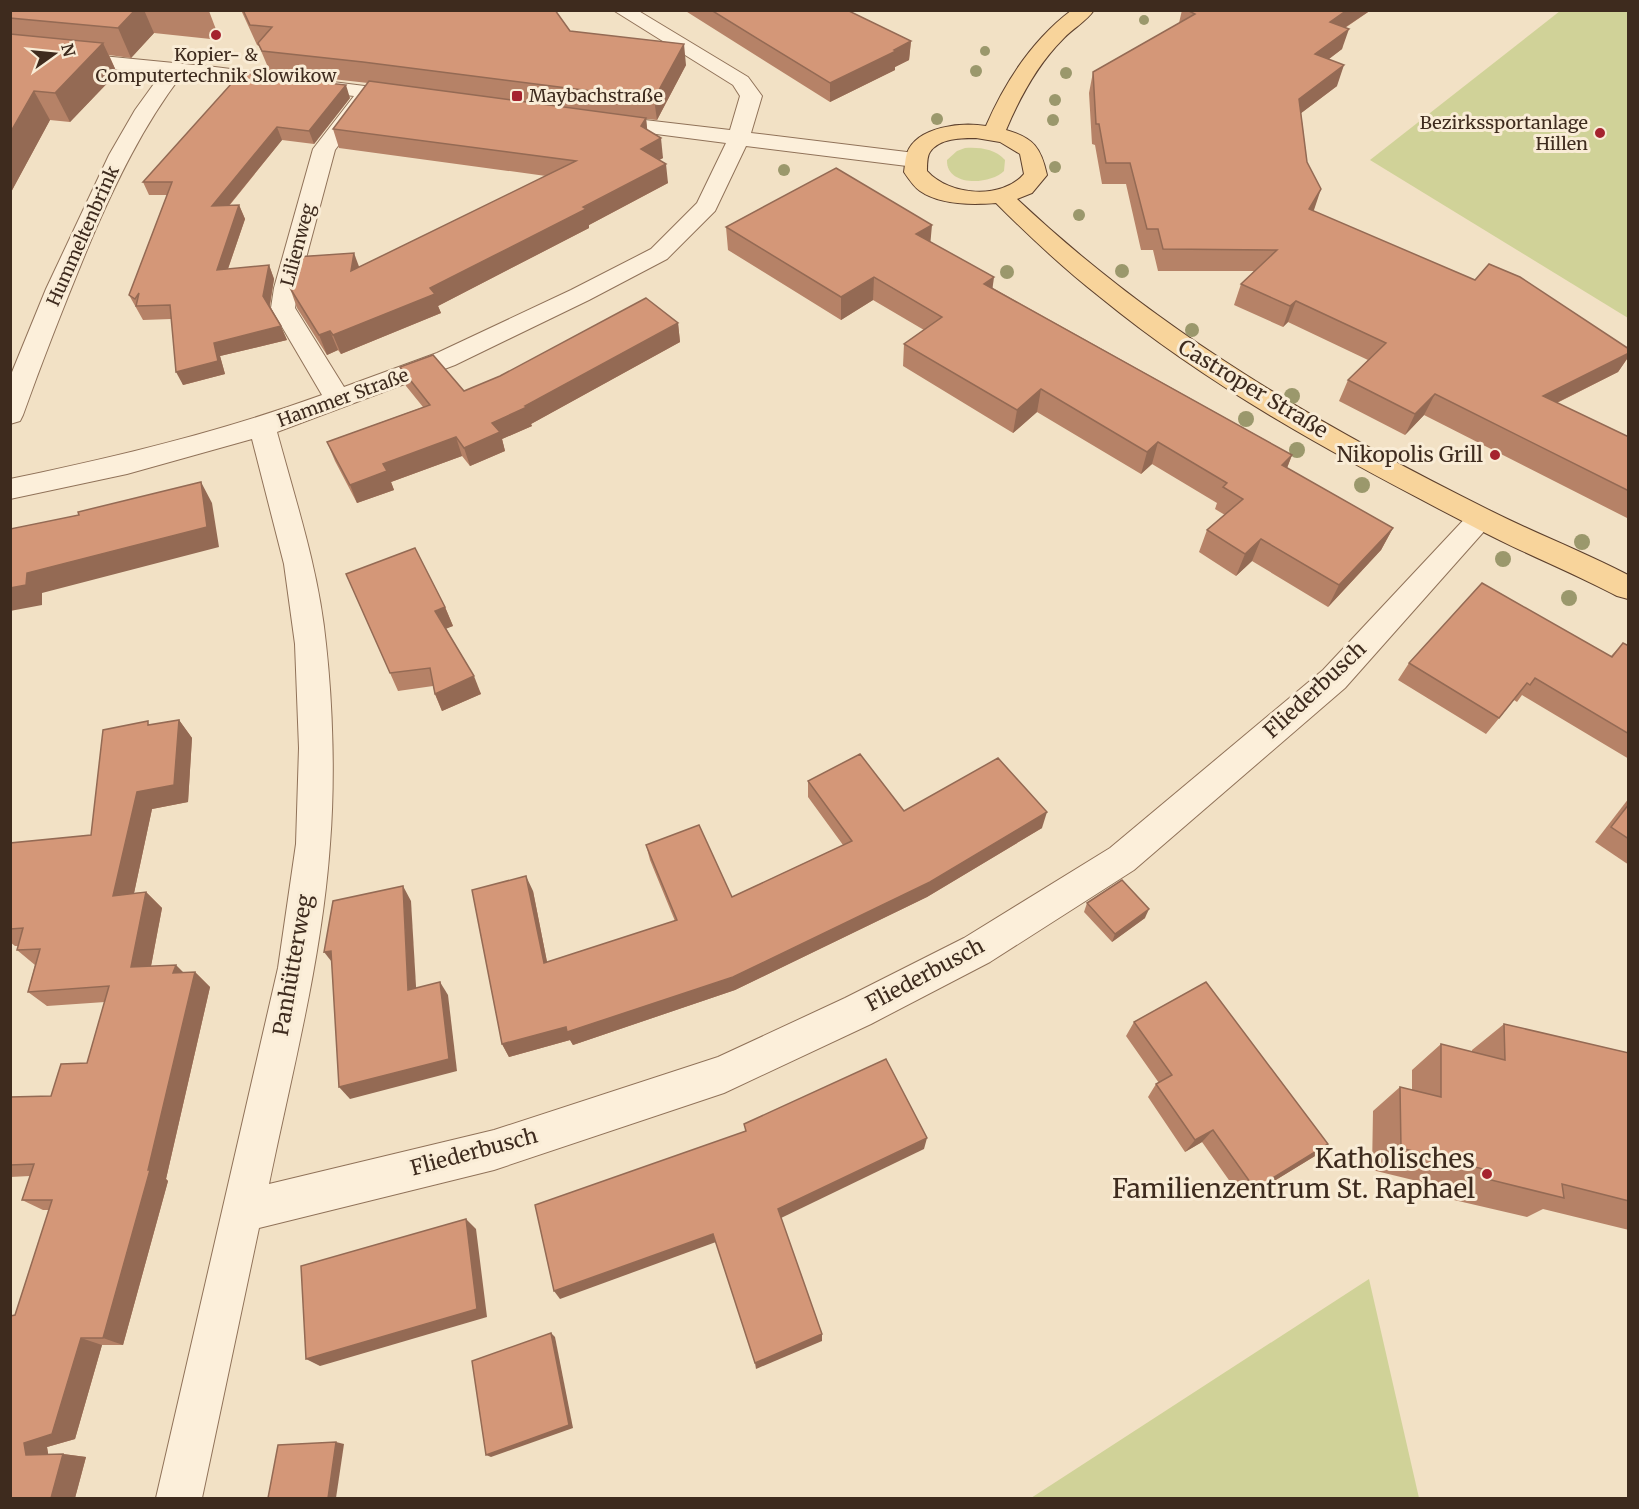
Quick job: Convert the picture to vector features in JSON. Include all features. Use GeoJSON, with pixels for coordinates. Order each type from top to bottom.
{"type":"FeatureCollection","features":[{"type":"Feature","properties":{"kind":"main road"},"geometry":{"type":"LineString","coordinates":[[994,134],[1003,110],[1029,68],[1070,20],[1084,10]]}},
{"type":"Feature","properties":{"kind":"main road"},"geometry":{"type":"LineString","coordinates":[[976,131],[994,134],[1023,146],[1032,155],[1036,165],[1035,175],[1029,184],[1002,197],[975,199],[949,195],[922,180],[916,170],[915,160],[918,150],[941,136],[976,131]]}},
{"type":"Feature","properties":{"kind":"main road","name":"Castroper Straße"},"geometry":{"type":"LineString","coordinates":[[1002,197],[1053,245],[1185,351],[1320,431],[1481,519],[1629,588]]}},
{"type":"Feature","properties":{"kind":"street","name":"Hammer Straße"},"geometry":{"type":"LineString","coordinates":[[10,489],[128,465],[262,427],[338,400],[486,342],[659,254],[707,206],[738,140],[751,96],[741,81],[622,10]]}},
{"type":"Feature","properties":{"kind":"street"},"geometry":{"type":"LineString","coordinates":[[10,53],[176,69],[424,98]]}},
{"type":"Feature","properties":{"kind":"street","name":"Hummeltenbrink"},"geometry":{"type":"LineString","coordinates":[[10,415],[35,342],[92,212],[129,138],[159,89],[176,69]]}},
{"type":"Feature","properties":{"kind":"street","name":"Lilienweg"},"geometry":{"type":"LineString","coordinates":[[338,400],[283,308],[286,288],[324,149],[369,91]]}},
{"type":"Feature","properties":{"kind":"street"},"geometry":{"type":"LineString","coordinates":[[580,118],[738,140],[915,160]]}},
{"type":"Feature","properties":{"kind":"street","name":"Panhütterweg"},"geometry":{"type":"LineString","coordinates":[[179,1498],[296,968],[313,844],[315,772],[311,644],[301,575],[262,427]]}},
{"type":"Feature","properties":{"kind":"street","name":"Fliederbusch"},"geometry":{"type":"LineString","coordinates":[[243,1211],[495,1150],[724,1074],[858,1011],[977,950],[1122,859],[1334,679],[1481,519]]}},
{"type":"Feature","properties":{"kind":"green space"},"geometry":{"type":"Polygon","coordinates":[[[1626,10],[1628,13],[1628,318],[1370,160],[1560,11],[1626,10]]]}},
{"type":"Feature","properties":{"kind":"green space"},"geometry":{"type":"Polygon","coordinates":[[[965,148],[982,148],[997,153],[1005,160],[1004,171],[997,176],[980,181],[961,179],[954,175],[949,169],[947,160],[957,151],[965,148]]]}},
{"type":"Feature","properties":{"kind":"green space"},"geometry":{"type":"Polygon","coordinates":[[[1369,1279],[1419,1498],[1031,1498],[1369,1279]]]}},
{"type":"Feature","properties":{"kind":"building"},"geometry":{"type":"Polygon","coordinates":[[[10,10],[135,10],[118,28],[10,18],[10,10]]]}},
{"type":"Feature","properties":{"kind":"building"},"geometry":{"type":"Polygon","coordinates":[[[243,10],[555,10],[570,31],[684,44],[654,99],[262,51],[258,43],[272,27],[250,25],[243,10]]]}},
{"type":"Feature","properties":{"kind":"building"},"geometry":{"type":"Polygon","coordinates":[[[711,10],[847,10],[911,41],[894,50],[896,51],[830,83],[711,10]]]}},
{"type":"Feature","properties":{"kind":"building"},"geometry":{"type":"Polygon","coordinates":[[[1187,10],[1347,10],[1330,22],[1349,29],[1315,54],[1344,65],[1299,99],[1307,162],[1321,189],[1309,209],[1475,280],[1489,264],[1520,277],[1629,349],[1629,353],[1543,396],[1629,437],[1629,491],[1435,394],[1415,414],[1348,380],[1386,343],[1296,301],[1290,306],[1241,284],[1277,250],[1163,249],[1158,229],[1147,229],[1130,163],[1106,163],[1099,124],[1096,124],[1093,72],[1195,14],[1187,10]]]}},
{"type":"Feature","properties":{"kind":"building"},"geometry":{"type":"Polygon","coordinates":[[[10,34],[103,43],[55,93],[34,91],[10,133],[10,34]]]}},
{"type":"Feature","properties":{"kind":"building"},"geometry":{"type":"Polygon","coordinates":[[[241,73],[346,85],[309,131],[277,127],[212,206],[239,205],[217,270],[269,265],[263,296],[281,326],[214,343],[218,361],[176,372],[170,305],[136,306],[139,293],[135,299],[129,295],[172,182],[143,182],[241,73]]]}},
{"type":"Feature","properties":{"kind":"building"},"geometry":{"type":"Polygon","coordinates":[[[369,81],[646,118],[641,126],[661,138],[641,149],[666,164],[583,207],[586,209],[430,288],[435,294],[333,335],[330,331],[319,335],[290,288],[296,257],[354,253],[351,271],[576,161],[333,129],[369,81]]]}},
{"type":"Feature","properties":{"kind":"building"},"geometry":{"type":"Polygon","coordinates":[[[836,168],[932,225],[916,234],[994,277],[984,284],[1292,455],[1282,465],[1393,528],[1339,585],[1261,539],[1245,554],[1207,530],[1243,499],[1223,487],[1227,483],[1158,442],[1147,452],[1041,389],[1017,410],[904,344],[942,317],[874,277],[841,297],[726,227],[836,168]]]}},
{"type":"Feature","properties":{"kind":"building"},"geometry":{"type":"Polygon","coordinates":[[[646,298],[678,323],[525,406],[527,407],[492,423],[500,432],[464,448],[456,437],[383,464],[387,471],[350,485],[327,442],[430,405],[400,367],[433,355],[464,391],[500,376],[646,298]]]}},
{"type":"Feature","properties":{"kind":"building"},"geometry":{"type":"Polygon","coordinates":[[[201,482],[207,527],[27,573],[26,585],[10,588],[10,529],[79,515],[78,512],[201,482]]]}},
{"type":"Feature","properties":{"kind":"building"},"geometry":{"type":"Polygon","coordinates":[[[415,548],[445,607],[435,611],[474,676],[435,694],[430,668],[390,673],[346,574],[415,548]]]}},
{"type":"Feature","properties":{"kind":"building"},"geometry":{"type":"Polygon","coordinates":[[[1482,583],[1612,657],[1623,643],[1629,646],[1629,734],[1535,678],[1530,685],[1527,683],[1499,718],[1409,663],[1482,583]]]}},
{"type":"Feature","properties":{"kind":"building"},"geometry":{"type":"Polygon","coordinates":[[[179,720],[174,785],[137,792],[113,896],[146,892],[131,967],[176,965],[173,973],[195,972],[148,1170],[150,1170],[103,1338],[81,1338],[52,1434],[24,1443],[26,1455],[63,1454],[51,1498],[10,1498],[10,1316],[15,1315],[52,1200],[22,1200],[34,1164],[10,1165],[10,1097],[51,1096],[61,1064],[87,1063],[109,986],[28,992],[40,949],[17,950],[23,928],[10,929],[10,843],[91,835],[103,730],[148,721],[148,725],[179,720]]]}},
{"type":"Feature","properties":{"kind":"building"},"geometry":{"type":"Polygon","coordinates":[[[860,754],[904,811],[998,758],[1047,812],[930,882],[733,977],[567,1032],[566,1027],[502,1044],[472,890],[526,876],[544,963],[677,920],[646,845],[699,825],[732,897],[852,841],[808,781],[860,754]]]}},
{"type":"Feature","properties":{"kind":"building"},"geometry":{"type":"Polygon","coordinates":[[[1629,804],[1629,839],[1611,827],[1629,804]]]}},
{"type":"Feature","properties":{"kind":"building"},"geometry":{"type":"Polygon","coordinates":[[[1122,880],[1149,909],[1115,934],[1087,903],[1122,880]]]}},
{"type":"Feature","properties":{"kind":"building"},"geometry":{"type":"Polygon","coordinates":[[[403,886],[408,990],[440,982],[449,1059],[339,1087],[331,951],[324,952],[333,901],[403,886]]]}},
{"type":"Feature","properties":{"kind":"building"},"geometry":{"type":"Polygon","coordinates":[[[1206,982],[1328,1144],[1255,1189],[1213,1130],[1195,1140],[1156,1084],[1172,1075],[1134,1022],[1206,982]]]}},
{"type":"Feature","properties":{"kind":"building"},"geometry":{"type":"Polygon","coordinates":[[[1504,1024],[1629,1053],[1629,1201],[1562,1184],[1564,1198],[1487,1179],[1487,1170],[1401,1148],[1400,1087],[1441,1097],[1441,1044],[1505,1060],[1504,1024]]]}},
{"type":"Feature","properties":{"kind":"building"},"geometry":{"type":"Polygon","coordinates":[[[886,1059],[927,1138],[778,1209],[822,1334],[755,1363],[713,1234],[554,1291],[535,1205],[746,1131],[744,1124],[886,1059]]]}},
{"type":"Feature","properties":{"kind":"building"},"geometry":{"type":"Polygon","coordinates":[[[466,1219],[477,1309],[306,1359],[301,1266],[466,1219]]]}},
{"type":"Feature","properties":{"kind":"building"},"geometry":{"type":"Polygon","coordinates":[[[551,1333],[569,1425],[486,1455],[472,1361],[551,1333]]]}},
{"type":"Feature","properties":{"kind":"building"},"geometry":{"type":"Polygon","coordinates":[[[336,1442],[328,1498],[268,1498],[278,1445],[336,1442]]]}},
{"type":"Feature","properties":{"kind":"place","name":"Kopier- & Computertechnik Slowikow"},"geometry":{"type":"Point","coordinates":[216,35]}},
{"type":"Feature","properties":{"kind":"place","name":"Maybachstraße"},"geometry":{"type":"Point","coordinates":[517,96]}},
{"type":"Feature","properties":{"kind":"place","name":"Bezirkssportanlage Hillen"},"geometry":{"type":"Point","coordinates":[1600,133]}},
{"type":"Feature","properties":{"kind":"place","name":"Nikopolis Grill"},"geometry":{"type":"Point","coordinates":[1495,455]}},
{"type":"Feature","properties":{"kind":"place","name":"Katholisches Familienzentrum St. Raphael"},"geometry":{"type":"Point","coordinates":[1487,1174]}}]}
